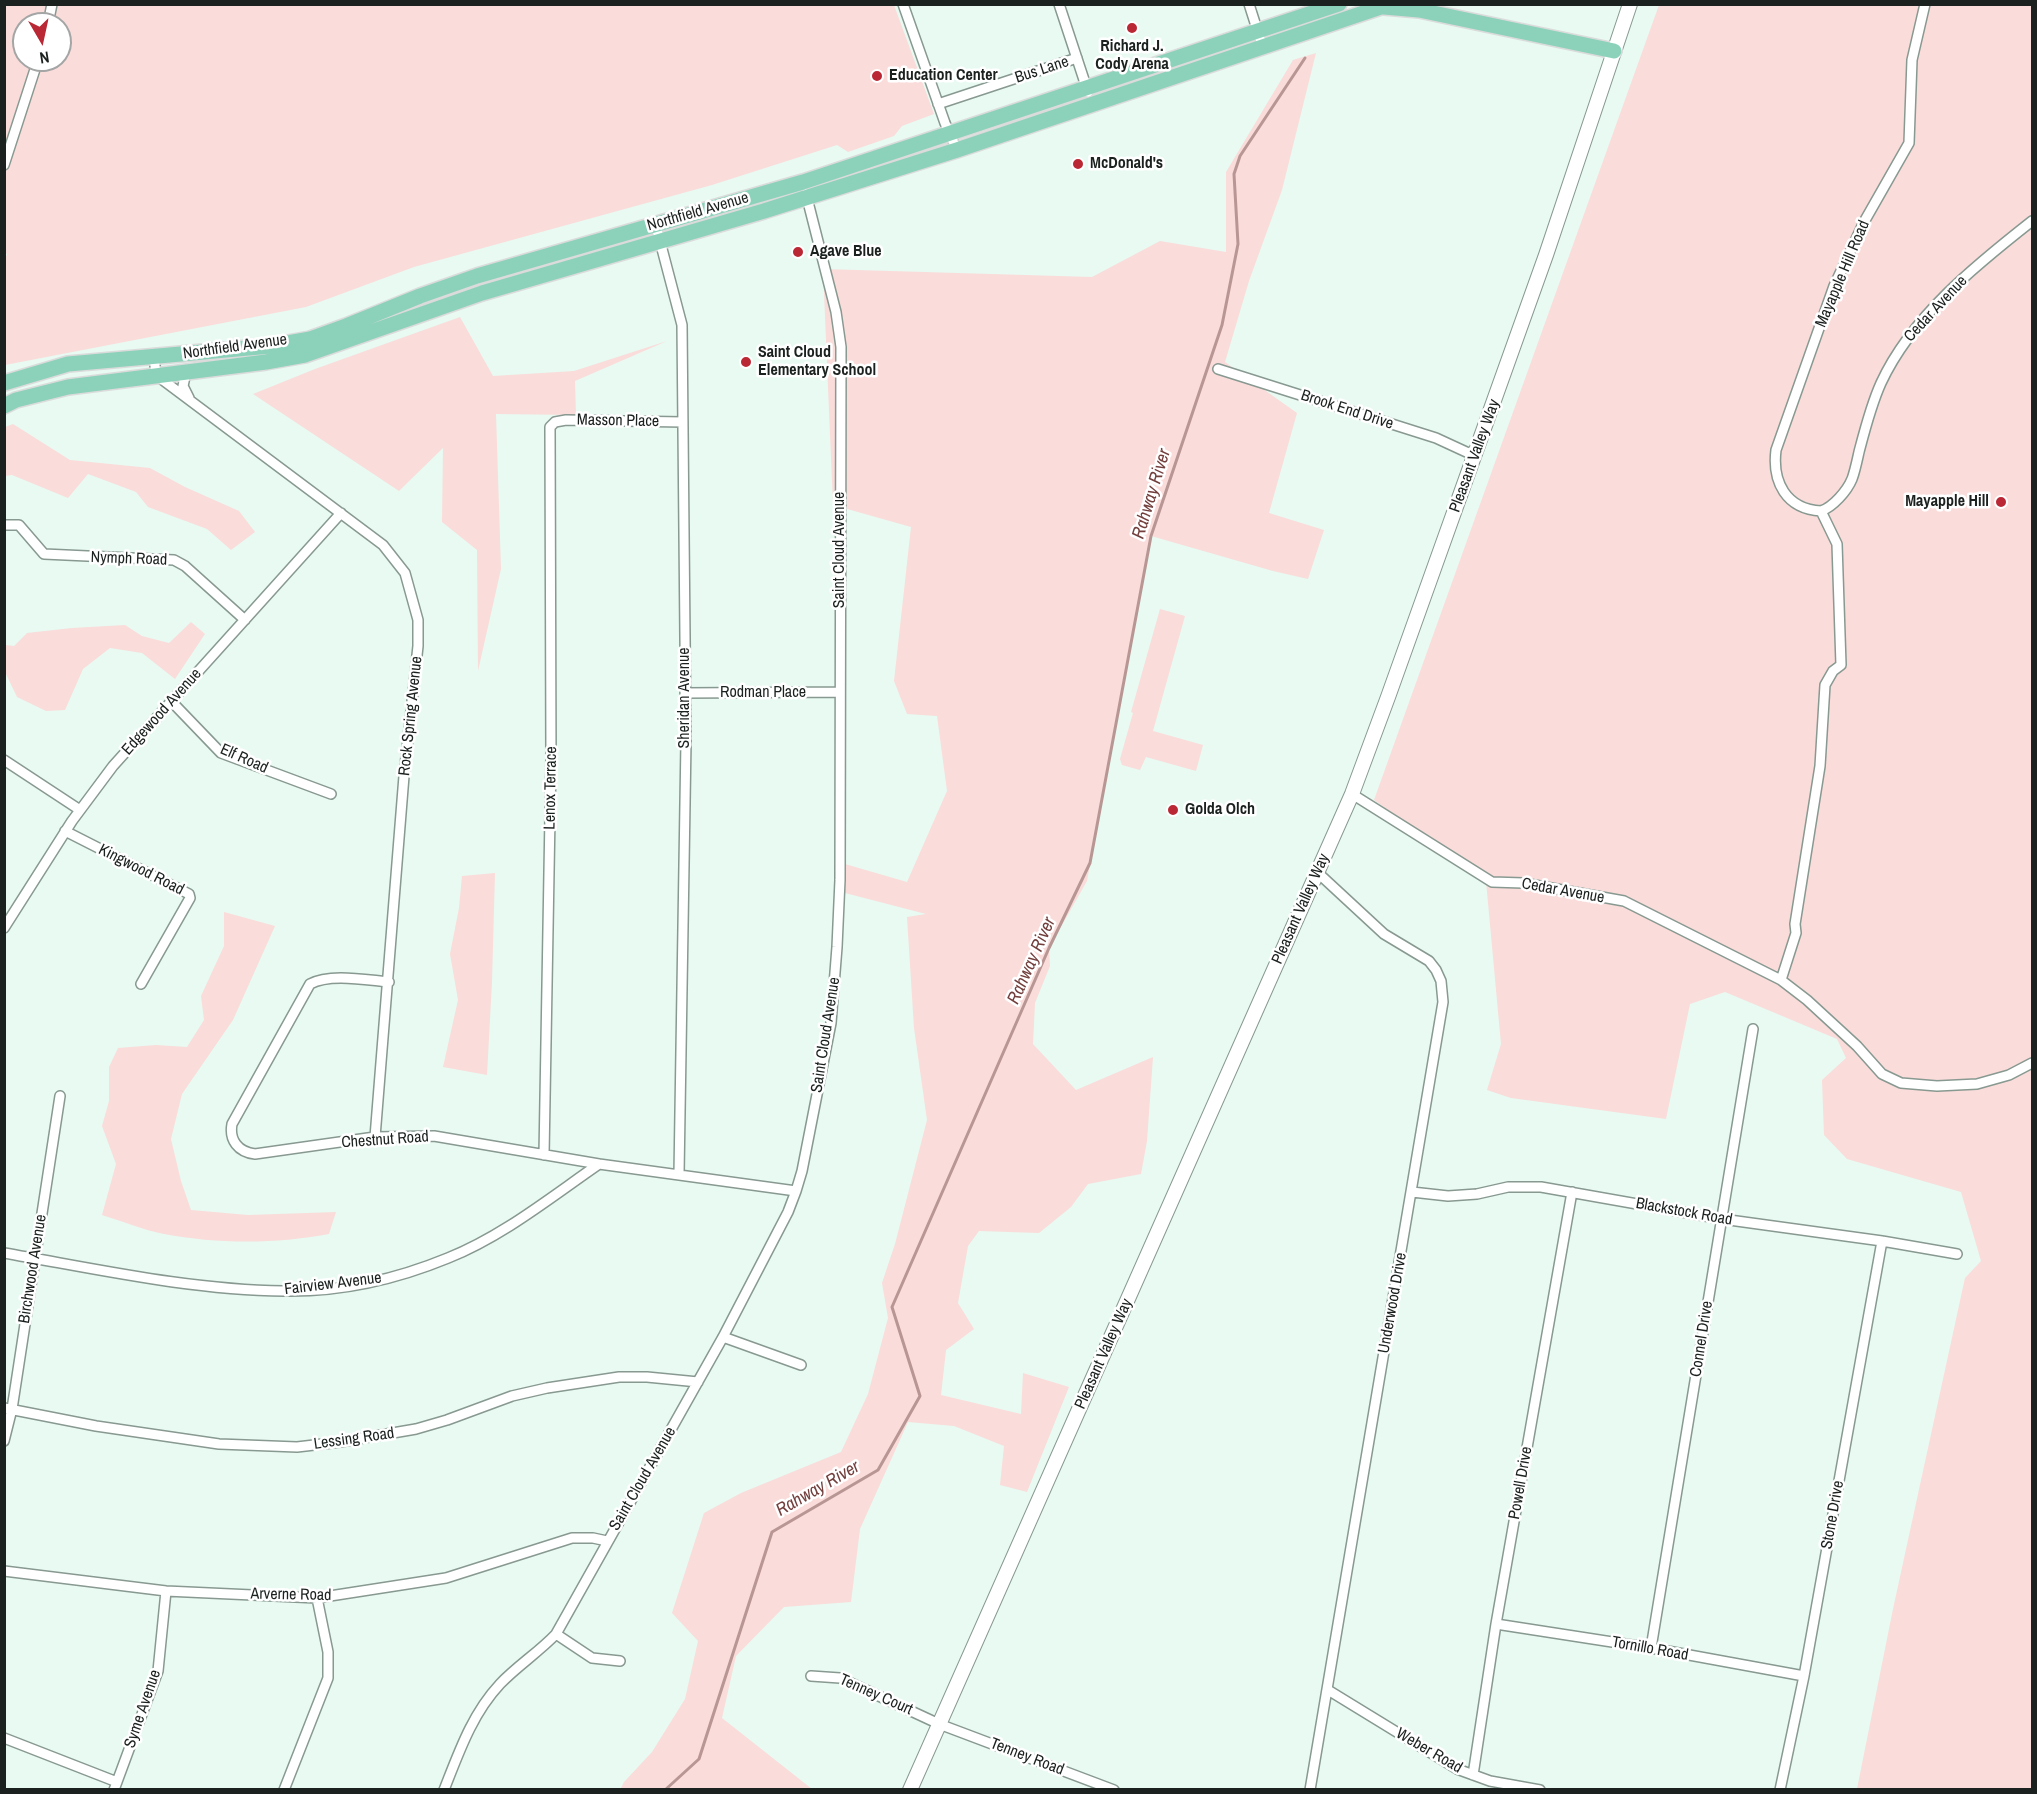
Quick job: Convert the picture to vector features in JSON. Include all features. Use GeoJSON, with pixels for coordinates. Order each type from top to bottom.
{"type":"FeatureCollection","features":[{"type":"Feature","properties":{"kind":"main road","name":"Northfield Avenue"},"geometry":{"type":"LineString","coordinates":[[4,406],[16,400],[68,387],[266,362],[305,354],[482,293],[661,242],[950,134],[1339,4]]}},
{"type":"Feature","properties":{"kind":"main road","name":"Pleasant Valley Way"},"geometry":{"type":"LineString","coordinates":[[910,1790],[1352,794],[1546,255],[1630,4]]}},
{"type":"Feature","properties":{"kind":"main road","name":"Northfield Avenue"},"geometry":{"type":"LineString","coordinates":[[4,383],[68,364],[271,346],[310,339],[477,276],[656,226],[957,150],[1387,6]]}},
{"type":"Feature","properties":{"kind":"main road"},"geometry":{"type":"LineString","coordinates":[[1387,6],[1419,10],[1614,51]]}},
{"type":"Feature","properties":{"kind":"street"},"geometry":{"type":"LineString","coordinates":[[903,4],[938,104],[957,150]]}},
{"type":"Feature","properties":{"kind":"street"},"geometry":{"type":"LineString","coordinates":[[1059,4],[1092,106]]}},
{"type":"Feature","properties":{"kind":"street"},"geometry":{"type":"LineString","coordinates":[[1249,4],[1263,48]]}},
{"type":"Feature","properties":{"kind":"street","name":"Mayapple Hill Road"},"geometry":{"type":"LineString","coordinates":[[1821,511],[1801,507],[1779,487],[1774,464],[1776,450],[1834,286],[1864,222],[1909,143],[1911,60],[1925,4]]}},
{"type":"Feature","properties":{"kind":"street","name":"Bus Lane"},"geometry":{"type":"LineString","coordinates":[[938,104],[1077,58]]}},
{"type":"Feature","properties":{"kind":"street"},"geometry":{"type":"LineString","coordinates":[[4,165],[34,72]]}},
{"type":"Feature","properties":{"kind":"street","name":"Saint Cloud Avenue"},"geometry":{"type":"LineString","coordinates":[[444,1790],[462,1742],[486,1701],[501,1682],[536,1654],[556,1634],[723,1337],[788,1212],[802,1171],[831,1023],[837,958],[840,880],[841,347],[836,312],[805,189]]}},
{"type":"Feature","properties":{"kind":"street","name":"Cedar Avenue"},"geometry":{"type":"LineString","coordinates":[[1821,511],[1834,503],[1852,480],[1866,425],[1881,383],[1900,349],[1922,321],[1959,283],[2032,221]]}},
{"type":"Feature","properties":{"kind":"street","name":"Sheridan Avenue"},"geometry":{"type":"LineString","coordinates":[[656,226],[682,325],[685,693],[679,1174]]}},
{"type":"Feature","properties":{"kind":"street"},"geometry":{"type":"LineString","coordinates":[[154,356],[156,375]]}},
{"type":"Feature","properties":{"kind":"street","name":"Brook End Drive"},"geometry":{"type":"LineString","coordinates":[[1218,369],[1436,438],[1475,456]]}},
{"type":"Feature","properties":{"kind":"street"},"geometry":{"type":"LineString","coordinates":[[186,372],[183,386],[190,400]]}},
{"type":"Feature","properties":{"kind":"street","name":"Rock Spring Avenue"},"geometry":{"type":"LineString","coordinates":[[156,375],[383,545],[405,573],[411,591],[418,620],[418,646],[404,776],[375,1137]]}},
{"type":"Feature","properties":{"kind":"street","name":"Masson Place"},"geometry":{"type":"LineString","coordinates":[[554,423],[566,420],[683,422]]}},
{"type":"Feature","properties":{"kind":"street","name":"Lenox Terrace"},"geometry":{"type":"LineString","coordinates":[[544,1155],[551,759],[549,433],[554,423]]}},
{"type":"Feature","properties":{"kind":"street"},"geometry":{"type":"LineString","coordinates":[[1781,980],[1796,933],[1795,924],[1820,766],[1826,685],[1833,671],[1841,665],[1837,544],[1821,511]]}},
{"type":"Feature","properties":{"kind":"street","name":"Edgewood Avenue"},"geometry":{"type":"LineString","coordinates":[[4,928],[65,831],[113,765],[341,513]]}},
{"type":"Feature","properties":{"kind":"street","name":"Nymph Road"},"geometry":{"type":"LineString","coordinates":[[4,525],[19,525],[44,554],[174,560],[185,566],[245,620]]}},
{"type":"Feature","properties":{"kind":"street","name":"Rodman Place"},"geometry":{"type":"LineString","coordinates":[[685,693],[840,692]]}},
{"type":"Feature","properties":{"kind":"street","name":"Elf Road"},"geometry":{"type":"LineString","coordinates":[[171,701],[221,753],[331,795]]}},
{"type":"Feature","properties":{"kind":"street"},"geometry":{"type":"LineString","coordinates":[[4,760],[80,810]]}},
{"type":"Feature","properties":{"kind":"street","name":"Cedar Avenue"},"geometry":{"type":"LineString","coordinates":[[1352,794],[1492,882],[1523,883],[1624,901],[1781,980],[1807,1000],[1857,1046],[1882,1074],[1900,1083],[1937,1086],[1977,1084],[2010,1076],[2032,1063]]}},
{"type":"Feature","properties":{"kind":"street","name":"Kingwood Road"},"geometry":{"type":"LineString","coordinates":[[65,831],[189,894],[190,898],[141,984]]}},
{"type":"Feature","properties":{"kind":"street","name":"Underwood Drive"},"geometry":{"type":"LineString","coordinates":[[1310,1790],[1443,1002],[1441,981],[1429,961],[1384,934],[1317,872]]}},
{"type":"Feature","properties":{"kind":"street","name":"Chestnut Road"},"geometry":{"type":"LineString","coordinates":[[389,982],[328,978],[310,984],[235,1117],[231,1131],[241,1150],[255,1154],[375,1137],[434,1136],[599,1164],[796,1191]]}},
{"type":"Feature","properties":{"kind":"street","name":"Connel Drive"},"geometry":{"type":"LineString","coordinates":[[1651,1648],[1753,1029]]}},
{"type":"Feature","properties":{"kind":"street","name":"Birchwood Avenue"},"geometry":{"type":"LineString","coordinates":[[4,1441],[60,1096]]}},
{"type":"Feature","properties":{"kind":"street","name":"Fairview Avenue"},"geometry":{"type":"LineString","coordinates":[[4,1253],[162,1280],[233,1288],[315,1290],[380,1281],[449,1258],[475,1245],[599,1164]]}},
{"type":"Feature","properties":{"kind":"street","name":"Blackstock Road"},"geometry":{"type":"LineString","coordinates":[[1412,1192],[1448,1196],[1523,1186],[1541,1187],[1722,1219],[1882,1241],[1957,1254]]}},
{"type":"Feature","properties":{"kind":"street","name":"Powell Drive"},"geometry":{"type":"LineString","coordinates":[[1473,1775],[1496,1624],[1572,1192]]}},
{"type":"Feature","properties":{"kind":"street","name":"Stone Drive"},"geometry":{"type":"LineString","coordinates":[[1780,1790],[1804,1676],[1882,1241]]}},
{"type":"Feature","properties":{"kind":"street"},"geometry":{"type":"LineString","coordinates":[[723,1337],[801,1365]]}},
{"type":"Feature","properties":{"kind":"street","name":"Lessing Road"},"geometry":{"type":"LineString","coordinates":[[8,1408],[96,1426],[219,1444],[297,1447],[416,1429],[512,1396],[547,1388],[619,1377],[698,1382]]}},
{"type":"Feature","properties":{"kind":"street","name":"Arverne Road"},"geometry":{"type":"LineString","coordinates":[[4,1571],[166,1591],[317,1598],[446,1578],[572,1538],[607,1541]]}},
{"type":"Feature","properties":{"kind":"street","name":"Syme Avenue"},"geometry":{"type":"LineString","coordinates":[[115,1786],[158,1671],[166,1591]]}},
{"type":"Feature","properties":{"kind":"street"},"geometry":{"type":"LineString","coordinates":[[284,1790],[328,1678],[328,1652],[317,1598]]}},
{"type":"Feature","properties":{"kind":"street","name":"Tornillo Road"},"geometry":{"type":"LineString","coordinates":[[1496,1624],[1651,1648],[1804,1676]]}},
{"type":"Feature","properties":{"kind":"street"},"geometry":{"type":"LineString","coordinates":[[556,1634],[592,1658],[620,1661]]}},
{"type":"Feature","properties":{"kind":"street","name":"Tenney Court"},"geometry":{"type":"LineString","coordinates":[[811,1676],[840,1678],[939,1724]]}},
{"type":"Feature","properties":{"kind":"street","name":"Weber Road"},"geometry":{"type":"LineString","coordinates":[[1328,1690],[1442,1761],[1490,1781],[1540,1790]]}},
{"type":"Feature","properties":{"kind":"street","name":"Tenney Road"},"geometry":{"type":"LineString","coordinates":[[939,1724],[1114,1790]]}},
{"type":"Feature","properties":{"kind":"street"},"geometry":{"type":"LineString","coordinates":[[4,1738],[115,1786]]}},
{"type":"Feature","properties":{"kind":"shaded area"},"geometry":{"type":"Polygon","coordinates":[[[5,5],[894,5],[934,114],[902,126],[894,136],[848,152],[837,145],[712,185],[414,267],[306,307],[5,365],[4,261],[7,254],[5,253],[5,5]]]}},
{"type":"Feature","properties":{"kind":"shaded area"},"geometry":{"type":"Polygon","coordinates":[[[1659,5],[2032,5],[2032,1789],[1857,1789],[1893,1609],[1965,1278],[1981,1261],[1961,1192],[1847,1159],[1824,1135],[1822,1080],[1846,1058],[1837,1039],[1725,992],[1690,1004],[1666,1119],[1511,1098],[1487,1090],[1501,1044],[1486,881],[1374,800],[1659,5]]]}},
{"type":"Feature","properties":{"kind":"shaded area"},"geometry":{"type":"Polygon","coordinates":[[[1316,53],[1282,190],[1249,281],[1225,362],[1297,413],[1269,513],[1324,530],[1308,579],[1151,536],[1087,881],[1049,948],[1050,966],[1035,1003],[1033,1044],[1076,1090],[1153,1057],[1147,1141],[1141,1174],[1088,1184],[1071,1207],[1039,1233],[979,1231],[968,1246],[958,1303],[974,1329],[946,1350],[941,1395],[1021,1414],[1023,1373],[1069,1387],[1027,1492],[1000,1485],[1004,1446],[954,1426],[908,1422],[860,1529],[851,1602],[784,1607],[736,1656],[722,1718],[812,1789],[620,1790],[624,1782],[652,1752],[685,1699],[698,1641],[672,1613],[704,1513],[741,1493],[841,1452],[868,1394],[888,1318],[882,1283],[895,1244],[927,1120],[914,1028],[907,917],[926,914],[845,893],[845,864],[907,882],[947,791],[937,716],[907,714],[894,681],[911,527],[833,505],[823,269],[1092,277],[1160,241],[1226,252],[1226,172],[1293,60],[1316,53]]]}},
{"type":"Feature","properties":{"kind":"shaded area"},"geometry":{"type":"Polygon","coordinates":[[[460,317],[493,376],[574,371],[667,341],[575,381],[576,415],[496,414],[501,569],[478,671],[477,550],[442,522],[443,448],[399,491],[253,394],[315,369],[460,317]]]}},
{"type":"Feature","properties":{"kind":"shaded area"},"geometry":{"type":"Polygon","coordinates":[[[13,424],[70,460],[150,468],[185,487],[239,511],[255,532],[231,550],[207,529],[148,507],[136,492],[88,474],[68,498],[12,475],[5,476],[5,427],[13,424]]]}},
{"type":"Feature","properties":{"kind":"shaded area"},"geometry":{"type":"Polygon","coordinates":[[[1160,609],[1185,616],[1153,731],[1203,745],[1196,771],[1146,757],[1140,770],[1122,765],[1120,759],[1160,609]]]}},
{"type":"Feature","properties":{"kind":"shaded area"},"geometry":{"type":"Polygon","coordinates":[[[191,622],[205,634],[175,679],[142,653],[110,648],[83,669],[65,710],[46,711],[17,697],[5,672],[5,645],[14,646],[27,633],[125,625],[142,636],[169,643],[191,622]]]}},
{"type":"Feature","properties":{"kind":"shaded area"},"geometry":{"type":"Polygon","coordinates":[[[495,873],[487,1075],[443,1067],[458,1000],[450,954],[459,908],[462,876],[495,873]]]}},
{"type":"Feature","properties":{"kind":"shaded area"},"geometry":{"type":"Polygon","coordinates":[[[224,912],[275,926],[233,1020],[182,1094],[171,1139],[181,1181],[191,1210],[248,1215],[336,1212],[329,1234],[288,1240],[246,1242],[205,1240],[156,1232],[102,1215],[116,1164],[102,1126],[109,1101],[109,1067],[118,1048],[156,1045],[187,1047],[204,1020],[201,996],[224,946],[224,912]]]}},
{"type":"Feature","properties":{"kind":"waterway","name":"Rahway River"},"geometry":{"type":"LineString","coordinates":[[665,1790],[699,1759],[772,1532],[878,1470],[920,1396],[892,1307],[1049,948],[1090,863],[1151,536],[1222,325],[1238,244],[1234,174],[1240,156],[1305,58]]}},
{"type":"Feature","properties":{"kind":"place","name":"Richard J. Cody Arena"},"geometry":{"type":"Point","coordinates":[1132,28]}},
{"type":"Feature","properties":{"kind":"place","name":"Education Center"},"geometry":{"type":"Point","coordinates":[877,76]}},
{"type":"Feature","properties":{"kind":"place","name":"McDonald's"},"geometry":{"type":"Point","coordinates":[1078,164]}},
{"type":"Feature","properties":{"kind":"place","name":"Agave Blue"},"geometry":{"type":"Point","coordinates":[798,252]}},
{"type":"Feature","properties":{"kind":"place","name":"Saint Cloud Elementary School"},"geometry":{"type":"Point","coordinates":[746,362]}},
{"type":"Feature","properties":{"kind":"place","name":"Mayapple Hill"},"geometry":{"type":"Point","coordinates":[2001,502]}},
{"type":"Feature","properties":{"kind":"place","name":"Golda Olch"},"geometry":{"type":"Point","coordinates":[1173,810]}}]}
